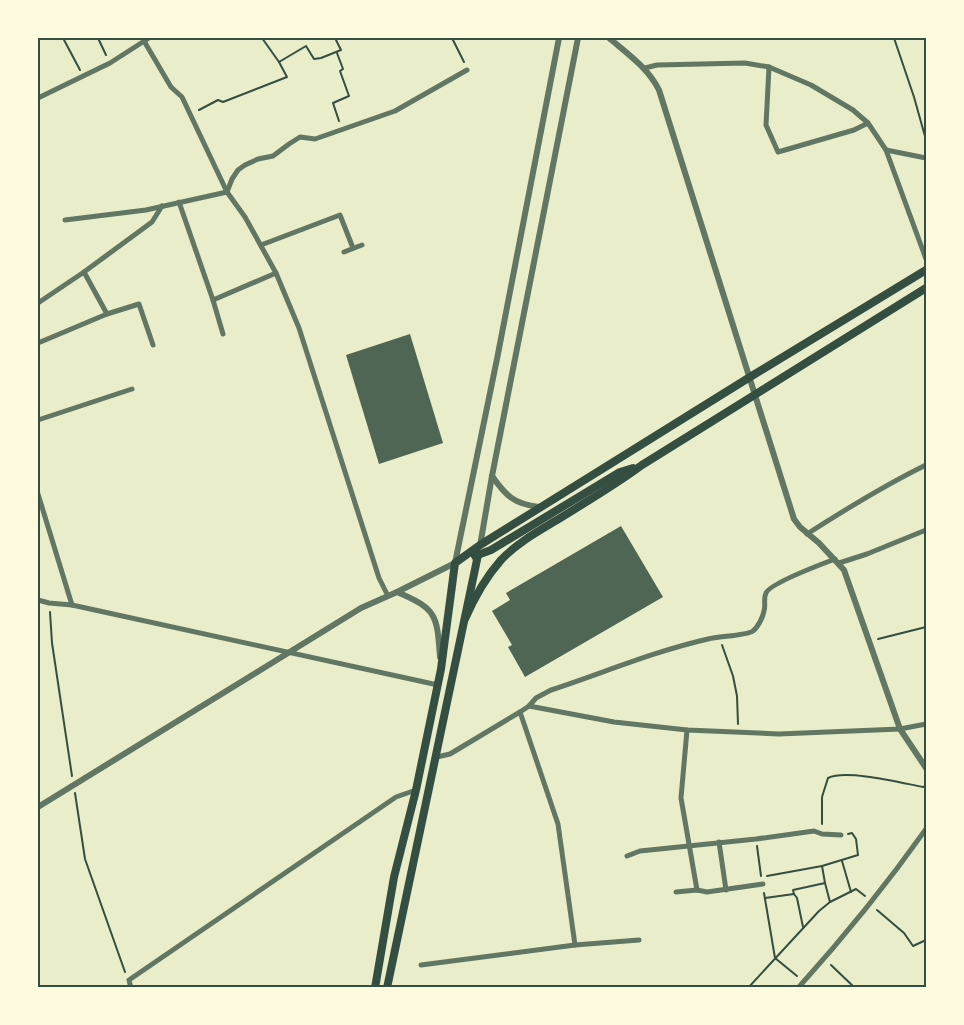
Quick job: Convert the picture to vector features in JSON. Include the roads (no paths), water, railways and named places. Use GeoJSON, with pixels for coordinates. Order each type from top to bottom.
{"type":"FeatureCollection","features":[{"type":"Feature","properties":{"kind":"highway"},"geometry":{"type":"LineString","coordinates":[[375,987],[394,877],[416,790],[438,685],[455,563],[480,545],[750,377],[927,270]]}},
{"type":"Feature","properties":{"kind":"highway"},"geometry":{"type":"LineString","coordinates":[[465,619],[484,582],[500,561],[528,538],[927,288]]}},
{"type":"Feature","properties":{"kind":"highway"},"geometry":{"type":"LineString","coordinates":[[455,563],[491,549],[620,472],[642,465]]}},
{"type":"Feature","properties":{"kind":"highway"},"geometry":{"type":"LineString","coordinates":[[387,987],[478,555]]}},
{"type":"Feature","properties":{"kind":"street"},"geometry":{"type":"LineString","coordinates":[[38,807],[361,608],[455,563],[559,38]]}},
{"type":"Feature","properties":{"kind":"street"},"geometry":{"type":"LineString","coordinates":[[478,555],[578,38]]}},
{"type":"Feature","properties":{"kind":"street"},"geometry":{"type":"LineString","coordinates":[[609,38],[645,68],[654,80],[664,105],[794,519],[844,570],[900,729],[927,768]]}},
{"type":"Feature","properties":{"kind":"street"},"geometry":{"type":"LineString","coordinates":[[38,98],[110,63],[146,39],[171,87],[182,97],[191,113],[227,192],[245,217],[276,273],[299,328],[379,578],[388,596]]}},
{"type":"Feature","properties":{"kind":"street"},"geometry":{"type":"LineString","coordinates":[[645,68],[657,65],[736,63],[769,67],[811,85],[853,110],[868,123],[886,150],[927,258]]}},
{"type":"Feature","properties":{"kind":"street"},"geometry":{"type":"LineString","coordinates":[[769,67],[766,125],[778,152],[854,130],[868,123]]}},
{"type":"Feature","properties":{"kind":"street"},"geometry":{"type":"LineString","coordinates":[[227,192],[238,170],[258,159],[273,156],[300,137],[315,139],[395,111],[467,70]]}},
{"type":"Feature","properties":{"kind":"street"},"geometry":{"type":"LineString","coordinates":[[886,150],[927,158]]}},
{"type":"Feature","properties":{"kind":"street"},"geometry":{"type":"LineString","coordinates":[[65,220],[146,210],[227,192]]}},
{"type":"Feature","properties":{"kind":"street"},"geometry":{"type":"LineString","coordinates":[[179,202],[223,334]]}},
{"type":"Feature","properties":{"kind":"street"},"geometry":{"type":"LineString","coordinates":[[38,303],[152,222],[162,206]]}},
{"type":"Feature","properties":{"kind":"street"},"geometry":{"type":"LineString","coordinates":[[261,245],[340,215],[353,248]]}},
{"type":"Feature","properties":{"kind":"street"},"geometry":{"type":"LineString","coordinates":[[344,252],[362,245]]}},
{"type":"Feature","properties":{"kind":"street"},"geometry":{"type":"LineString","coordinates":[[84,272],[107,314]]}},
{"type":"Feature","properties":{"kind":"street"},"geometry":{"type":"LineString","coordinates":[[213,300],[276,273]]}},
{"type":"Feature","properties":{"kind":"street"},"geometry":{"type":"LineString","coordinates":[[38,343],[107,314],[139,304],[153,345]]}},
{"type":"Feature","properties":{"kind":"street"},"geometry":{"type":"LineString","coordinates":[[38,420],[132,389]]}},
{"type":"Feature","properties":{"kind":"street"},"geometry":{"type":"LineString","coordinates":[[807,534],[853,504],[927,465]]}},
{"type":"Feature","properties":{"kind":"street"},"geometry":{"type":"LineString","coordinates":[[492,476],[503,492],[514,501],[540,508]]}},
{"type":"Feature","properties":{"kind":"street"},"geometry":{"type":"LineString","coordinates":[[38,494],[72,605]]}},
{"type":"Feature","properties":{"kind":"street"},"geometry":{"type":"LineString","coordinates":[[437,757],[450,754],[520,712],[536,698],[551,690],[684,645],[719,636],[753,631],[764,612],[766,591],[776,584],[837,561],[867,554],[927,530]]}},
{"type":"Feature","properties":{"kind":"street"},"geometry":{"type":"LineString","coordinates":[[397,592],[417,601],[428,609],[434,618],[438,628],[441,669]]}},
{"type":"Feature","properties":{"kind":"street"},"geometry":{"type":"LineString","coordinates":[[38,600],[72,605],[438,685]]}},
{"type":"Feature","properties":{"kind":"street"},"geometry":{"type":"LineString","coordinates":[[529,706],[614,722],[687,730],[779,734],[900,729],[927,724]]}},
{"type":"Feature","properties":{"kind":"street"},"geometry":{"type":"LineString","coordinates":[[520,712],[558,824],[575,945]]}},
{"type":"Feature","properties":{"kind":"street"},"geometry":{"type":"LineString","coordinates":[[687,730],[681,798],[698,890]]}},
{"type":"Feature","properties":{"kind":"street"},"geometry":{"type":"LineString","coordinates":[[131,987],[129,980],[396,797],[416,790]]}},
{"type":"Feature","properties":{"kind":"street"},"geometry":{"type":"LineString","coordinates":[[798,987],[871,903],[927,829]]}},
{"type":"Feature","properties":{"kind":"street"},"geometry":{"type":"LineString","coordinates":[[627,856],[640,851],[814,831],[841,835]]}},
{"type":"Feature","properties":{"kind":"street"},"geometry":{"type":"LineString","coordinates":[[719,842],[726,890]]}},
{"type":"Feature","properties":{"kind":"street"},"geometry":{"type":"LineString","coordinates":[[676,892],[698,890],[707,892],[762,884]]}},
{"type":"Feature","properties":{"kind":"street"},"geometry":{"type":"LineString","coordinates":[[421,965],[575,945],[639,940]]}}]}
